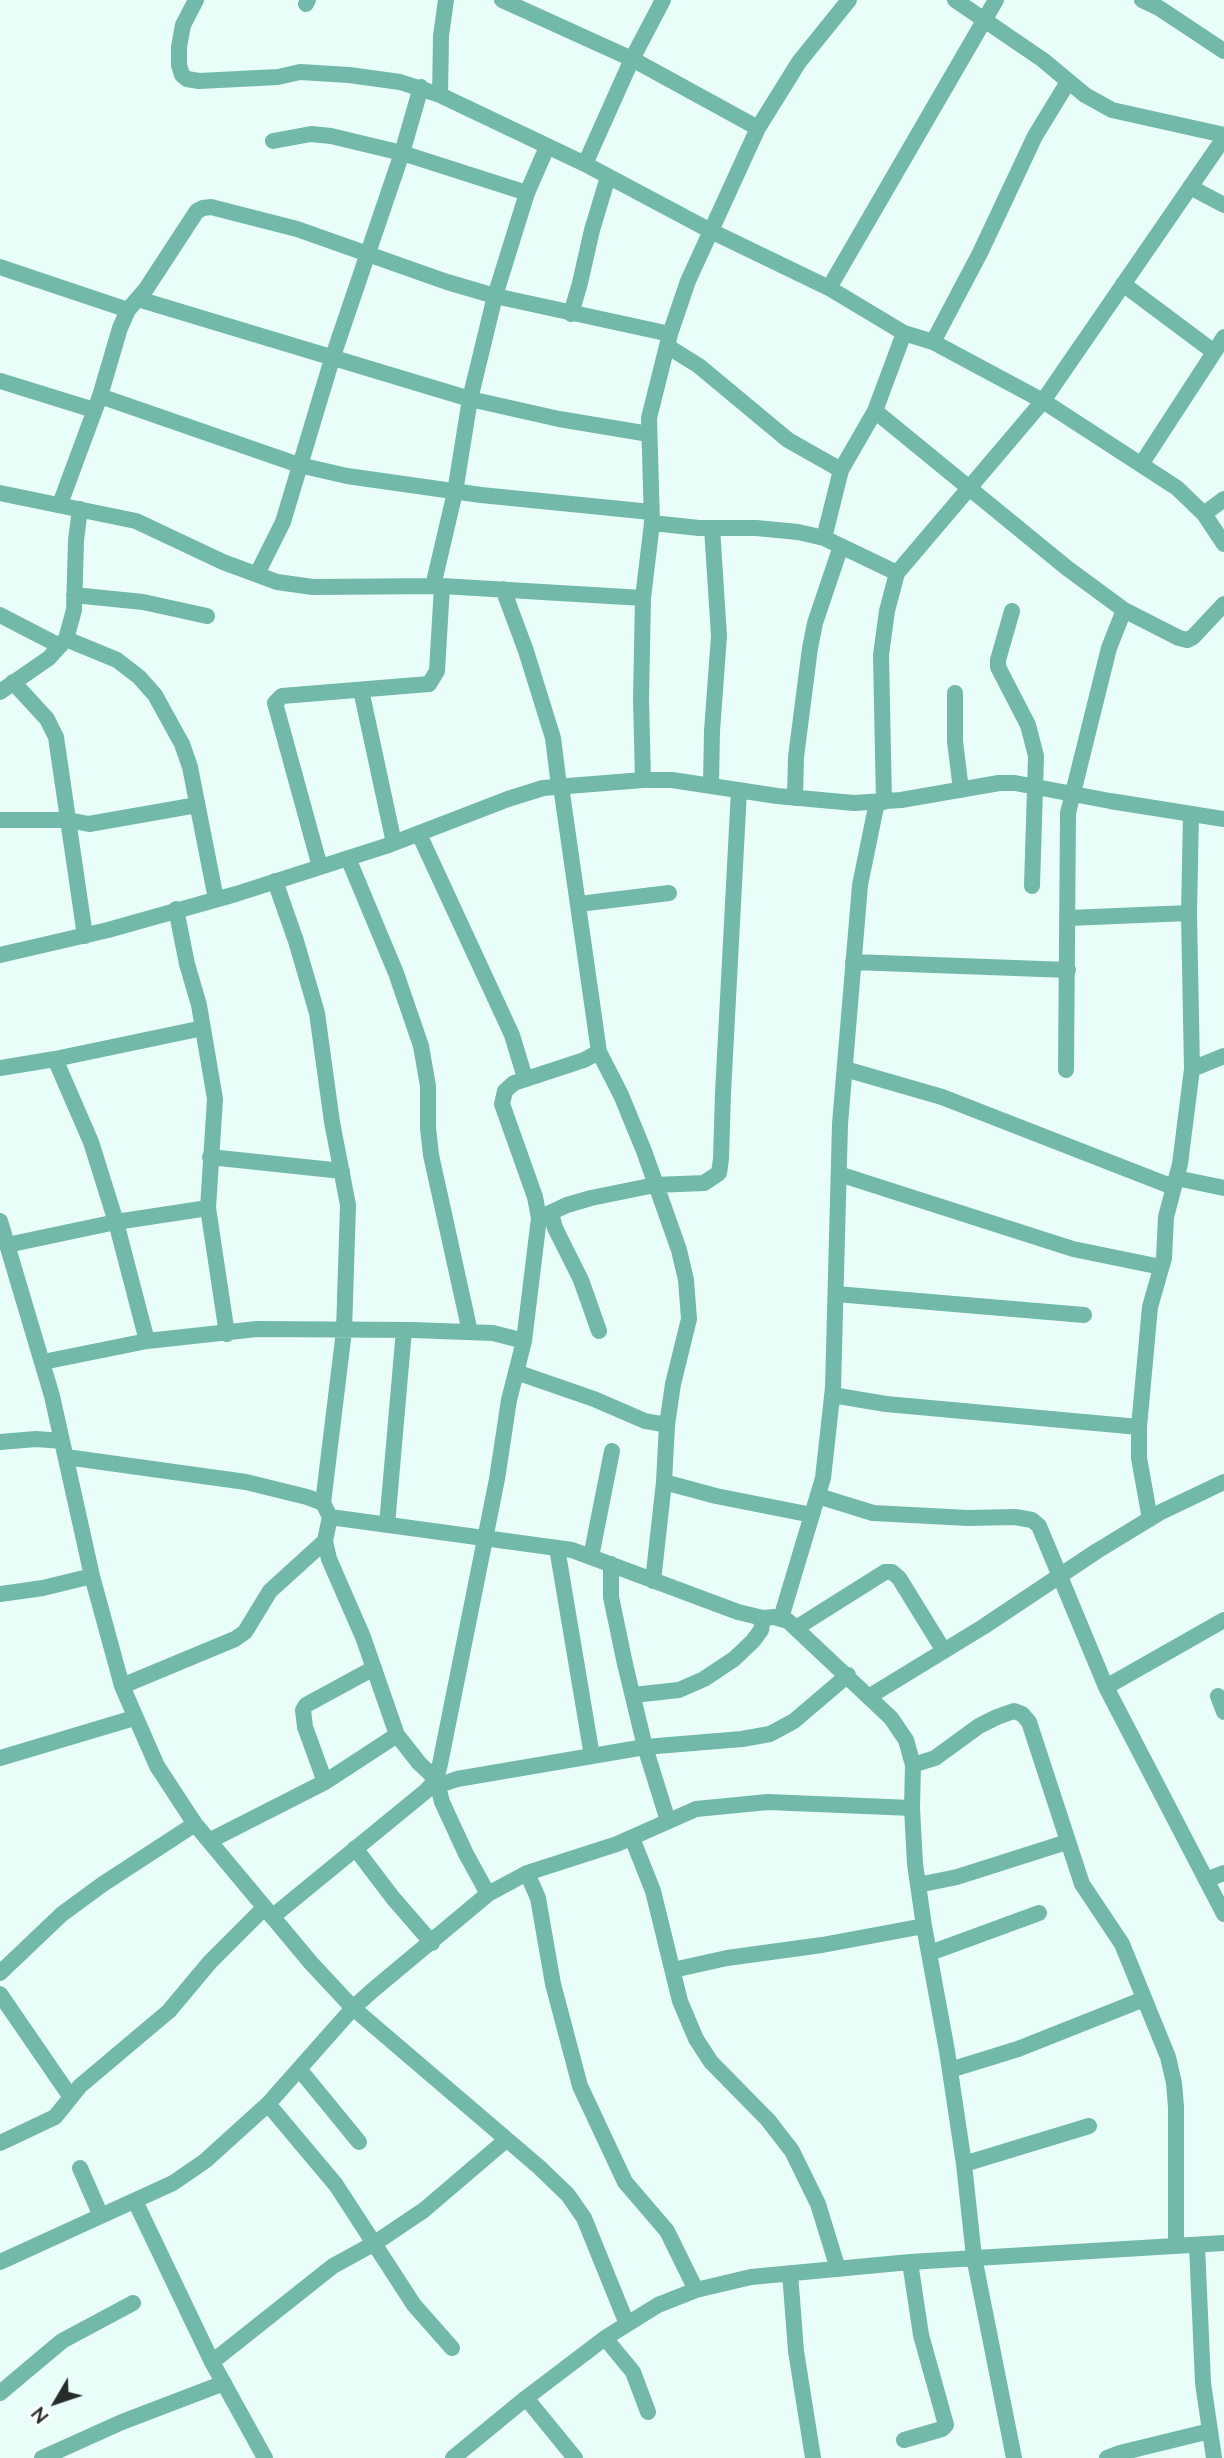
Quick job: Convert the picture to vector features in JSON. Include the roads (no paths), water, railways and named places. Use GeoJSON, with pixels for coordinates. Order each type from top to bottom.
{"type":"FeatureCollection","features":[{"type":"Feature","properties":{"kind":"street"},"geometry":{"type":"LineString","coordinates":[[196,0],[183,25],[179,47],[182,75],[187,79],[199,81],[278,77],[300,72],[349,75],[421,87],[440,94],[829,288],[904,333],[933,342],[1043,401],[1177,488],[1204,514],[1224,544]]}},
{"type":"Feature","properties":{"kind":"street"},"geometry":{"type":"LineString","coordinates":[[440,94],[441,36],[446,0]]}},
{"type":"Feature","properties":{"kind":"street"},"geometry":{"type":"LineString","coordinates":[[502,0],[632,59],[758,128]]}},
{"type":"Feature","properties":{"kind":"street"},"geometry":{"type":"LineString","coordinates":[[584,164],[632,59],[663,0]]}},
{"type":"Feature","properties":{"kind":"street"},"geometry":{"type":"LineString","coordinates":[[643,780],[643,598],[652,518],[649,434],[653,398],[668,340],[688,281],[758,128],[799,62],[849,0]]}},
{"type":"Feature","properties":{"kind":"street"},"geometry":{"type":"LineString","coordinates":[[781,1618],[823,1478],[832,1395],[839,1174],[853,962],[860,885],[880,802],[881,655],[887,611],[897,573],[1043,401],[1224,137],[1112,110],[1086,95],[1043,60],[955,0]]}},
{"type":"Feature","properties":{"kind":"street"},"geometry":{"type":"LineString","coordinates":[[829,288],[996,0]]}},
{"type":"Feature","properties":{"kind":"street"},"geometry":{"type":"LineString","coordinates":[[1142,0],[1160,4],[1224,51]]}},
{"type":"Feature","properties":{"kind":"street"},"geometry":{"type":"LineString","coordinates":[[933,342],[1035,136],[1068,82]]}},
{"type":"Feature","properties":{"kind":"street"},"geometry":{"type":"LineString","coordinates":[[257,574],[283,522],[332,359],[402,153],[421,87]]}},
{"type":"Feature","properties":{"kind":"street"},"geometry":{"type":"LineString","coordinates":[[273,141],[311,134],[331,136],[402,153],[527,193]]}},
{"type":"Feature","properties":{"kind":"street"},"geometry":{"type":"LineString","coordinates":[[320,867],[275,703],[282,696],[429,684],[433,680],[437,671],[437,586],[470,399],[495,296],[527,193],[547,147]]}},
{"type":"Feature","properties":{"kind":"street"},"geometry":{"type":"LineString","coordinates":[[571,314],[608,177]]}},
{"type":"Feature","properties":{"kind":"street"},"geometry":{"type":"LineString","coordinates":[[1190,187],[1224,205]]}},
{"type":"Feature","properties":{"kind":"street"},"geometry":{"type":"LineString","coordinates":[[60,504],[97,403],[120,328],[197,211],[211,207],[297,229],[447,282],[495,296],[668,340],[788,440],[841,470]]}},
{"type":"Feature","properties":{"kind":"street"},"geometry":{"type":"LineString","coordinates":[[0,267],[470,399],[559,419],[649,434]]}},
{"type":"Feature","properties":{"kind":"street"},"geometry":{"type":"LineString","coordinates":[[1123,284],[1213,352]]}},
{"type":"Feature","properties":{"kind":"street"},"geometry":{"type":"LineString","coordinates":[[824,538],[841,470],[875,411],[904,333]]}},
{"type":"Feature","properties":{"kind":"street"},"geometry":{"type":"LineString","coordinates":[[1142,463],[1224,337]]}},
{"type":"Feature","properties":{"kind":"street"},"geometry":{"type":"LineString","coordinates":[[0,381],[97,403],[299,465],[347,476],[712,528],[777,530],[824,538],[897,573]]}},
{"type":"Feature","properties":{"kind":"street"},"geometry":{"type":"LineString","coordinates":[[875,411],[1067,568],[1124,610],[1179,638],[1187,639],[1193,637],[1224,604]]}},
{"type":"Feature","properties":{"kind":"street"},"geometry":{"type":"LineString","coordinates":[[0,493],[136,521],[223,562],[277,582],[313,587],[437,586],[643,598]]}},
{"type":"Feature","properties":{"kind":"street"},"geometry":{"type":"LineString","coordinates":[[1204,514],[1224,499]]}},
{"type":"Feature","properties":{"kind":"street"},"geometry":{"type":"LineString","coordinates":[[80,509],[74,610],[63,643],[49,659],[6,687],[47,719],[53,728],[85,936]]}},
{"type":"Feature","properties":{"kind":"street"},"geometry":{"type":"LineString","coordinates":[[711,785],[712,723],[719,636],[712,528]]}},
{"type":"Feature","properties":{"kind":"street"},"geometry":{"type":"LineString","coordinates":[[795,798],[796,757],[810,648],[815,623],[841,546]]}},
{"type":"Feature","properties":{"kind":"street"},"geometry":{"type":"LineString","coordinates":[[503,589],[526,651],[558,767],[598,1052],[621,1095],[679,1250],[686,1280],[689,1319],[673,1384],[667,1425],[664,1482],[653,1581]]}},
{"type":"Feature","properties":{"kind":"street"},"geometry":{"type":"LineString","coordinates":[[74,596],[143,602],[207,616]]}},
{"type":"Feature","properties":{"kind":"street"},"geometry":{"type":"LineString","coordinates":[[1066,1070],[1068,813],[1109,648],[1124,610]]}},
{"type":"Feature","properties":{"kind":"street"},"geometry":{"type":"LineString","coordinates":[[1012,611],[998,667],[1034,741],[1037,772],[1032,886]]}},
{"type":"Feature","properties":{"kind":"street"},"geometry":{"type":"LineString","coordinates":[[0,615],[63,643],[117,660],[139,677],[155,695],[182,744],[216,899]]}},
{"type":"Feature","properties":{"kind":"street"},"geometry":{"type":"LineString","coordinates":[[361,690],[394,843]]}},
{"type":"Feature","properties":{"kind":"street"},"geometry":{"type":"LineString","coordinates":[[955,693],[955,741],[961,790]]}},
{"type":"Feature","properties":{"kind":"street"},"geometry":{"type":"LineString","coordinates":[[0,955],[85,936],[216,899],[394,843],[525,793],[560,786],[672,780],[795,798],[880,802],[999,783],[1035,786],[1224,819]]}},
{"type":"Feature","properties":{"kind":"street"},"geometry":{"type":"LineString","coordinates":[[545,1216],[591,1198],[655,1185],[704,1183],[719,1173],[739,790]]}},
{"type":"Feature","properties":{"kind":"street"},"geometry":{"type":"LineString","coordinates":[[0,820],[68,820],[89,824],[197,805]]}},
{"type":"Feature","properties":{"kind":"street"},"geometry":{"type":"LineString","coordinates":[[1150,1519],[1139,1458],[1139,1427],[1150,1307],[1164,1258],[1166,1217],[1187,1119],[1192,1069],[1189,914],[1191,814]]}},
{"type":"Feature","properties":{"kind":"street"},"geometry":{"type":"LineString","coordinates":[[419,834],[512,1035],[525,1078]]}},
{"type":"Feature","properties":{"kind":"street"},"geometry":{"type":"LineString","coordinates":[[348,858],[396,973],[421,1046],[428,1086],[431,1155],[470,1332]]}},
{"type":"Feature","properties":{"kind":"street"},"geometry":{"type":"LineString","coordinates":[[275,881],[317,1013],[332,1122],[348,1205],[344,1331],[325,1541],[329,1559],[374,1668],[397,1735],[436,1782],[442,1802],[466,1854],[488,1894]]}},
{"type":"Feature","properties":{"kind":"street"},"geometry":{"type":"LineString","coordinates":[[579,904],[669,893]]}},
{"type":"Feature","properties":{"kind":"street"},"geometry":{"type":"LineString","coordinates":[[176,909],[203,1028],[215,1099],[208,1208],[227,1334]]}},
{"type":"Feature","properties":{"kind":"street"},"geometry":{"type":"LineString","coordinates":[[1069,918],[1189,914]]}},
{"type":"Feature","properties":{"kind":"street"},"geometry":{"type":"LineString","coordinates":[[853,962],[1068,970]]}},
{"type":"Feature","properties":{"kind":"street"},"geometry":{"type":"LineString","coordinates":[[0,1068],[203,1028]]}},
{"type":"Feature","properties":{"kind":"street"},"geometry":{"type":"LineString","coordinates":[[598,1052],[584,1060],[514,1083],[505,1091],[502,1104],[535,1197],[555,1228],[581,1280],[599,1331]]}},
{"type":"Feature","properties":{"kind":"street"},"geometry":{"type":"LineString","coordinates":[[1192,1069],[1224,1056]]}},
{"type":"Feature","properties":{"kind":"street"},"geometry":{"type":"LineString","coordinates":[[55,1059],[91,1142],[116,1222],[147,1341]]}},
{"type":"Feature","properties":{"kind":"street"},"geometry":{"type":"LineString","coordinates":[[845,1069],[942,1097],[1175,1182],[1224,1188]]}},
{"type":"Feature","properties":{"kind":"street"},"geometry":{"type":"LineString","coordinates":[[210,1157],[342,1171]]}},
{"type":"Feature","properties":{"kind":"street"},"geometry":{"type":"LineString","coordinates":[[839,1174],[1073,1249],[1161,1266]]}},
{"type":"Feature","properties":{"kind":"street"},"geometry":{"type":"LineString","coordinates":[[7,1245],[116,1222],[208,1208]]}},
{"type":"Feature","properties":{"kind":"street"},"geometry":{"type":"LineString","coordinates":[[436,1782],[497,1479],[509,1400],[524,1341],[545,1216]]}},
{"type":"Feature","properties":{"kind":"street"},"geometry":{"type":"LineString","coordinates":[[0,1221],[43,1362],[92,1576],[122,1686],[157,1766],[195,1824],[311,1963],[354,2008],[568,2195],[584,2218],[627,2324]]}},
{"type":"Feature","properties":{"kind":"street"},"geometry":{"type":"LineString","coordinates":[[0,1281],[18,1277]]}},
{"type":"Feature","properties":{"kind":"street"},"geometry":{"type":"LineString","coordinates":[[836,1294],[1084,1315]]}},
{"type":"Feature","properties":{"kind":"street"},"geometry":{"type":"LineString","coordinates":[[43,1362],[147,1341],[257,1329],[493,1333],[524,1341]]}},
{"type":"Feature","properties":{"kind":"street"},"geometry":{"type":"LineString","coordinates":[[387,1524],[404,1330]]}},
{"type":"Feature","properties":{"kind":"street"},"geometry":{"type":"LineString","coordinates":[[516,1373],[594,1399],[645,1421],[667,1425]]}},
{"type":"Feature","properties":{"kind":"street"},"geometry":{"type":"LineString","coordinates":[[832,1395],[886,1404],[1139,1427]]}},
{"type":"Feature","properties":{"kind":"street"},"geometry":{"type":"LineString","coordinates":[[0,1442],[36,1439],[64,1449],[246,1482],[307,1497],[326,1510],[387,1524],[572,1550],[763,1618],[781,1618],[796,1628],[870,1696],[891,1718],[906,1740],[913,1765],[912,1808],[923,1926],[950,2070],[974,2257],[1014,2458]]}},
{"type":"Feature","properties":{"kind":"street"},"geometry":{"type":"LineString","coordinates":[[591,1557],[612,1451]]}},
{"type":"Feature","properties":{"kind":"street"},"geometry":{"type":"LineString","coordinates":[[664,1482],[716,1496],[812,1515]]}},
{"type":"Feature","properties":{"kind":"street"},"geometry":{"type":"LineString","coordinates":[[870,1696],[1150,1519],[1224,1482]]}},
{"type":"Feature","properties":{"kind":"street"},"geometry":{"type":"LineString","coordinates":[[818,1496],[873,1513],[968,1518],[1015,1517],[1032,1520],[1044,1535],[1107,1687],[1224,1914]]}},
{"type":"Feature","properties":{"kind":"street"},"geometry":{"type":"LineString","coordinates":[[122,1686],[235,1639],[245,1632],[270,1591],[325,1541]]}},
{"type":"Feature","properties":{"kind":"street"},"geometry":{"type":"LineString","coordinates":[[557,1548],[592,1756]]}},
{"type":"Feature","properties":{"kind":"street"},"geometry":{"type":"LineString","coordinates":[[611,1564],[611,1597],[645,1747],[668,1821]]}},
{"type":"Feature","properties":{"kind":"street"},"geometry":{"type":"LineString","coordinates":[[796,1628],[885,1572],[892,1572],[899,1578],[944,1651]]}},
{"type":"Feature","properties":{"kind":"street"},"geometry":{"type":"LineString","coordinates":[[0,1594],[43,1588],[92,1576]]}},
{"type":"Feature","properties":{"kind":"street"},"geometry":{"type":"LineString","coordinates":[[633,1695],[679,1690],[704,1679],[734,1659],[753,1641],[761,1630],[763,1618]]}},
{"type":"Feature","properties":{"kind":"street"},"geometry":{"type":"LineString","coordinates":[[1107,1687],[1224,1620]]}},
{"type":"Feature","properties":{"kind":"street"},"geometry":{"type":"LineString","coordinates":[[325,1782],[305,1727],[303,1710],[306,1705],[374,1668]]}},
{"type":"Feature","properties":{"kind":"street"},"geometry":{"type":"LineString","coordinates":[[0,2143],[55,2118],[70,2096],[169,2011],[210,1962],[268,1913],[355,1848],[436,1782],[645,1747],[769,1734],[794,1721],[848,1675]]}},
{"type":"Feature","properties":{"kind":"street"},"geometry":{"type":"LineString","coordinates":[[1218,1696],[1224,1712]]}},
{"type":"Feature","properties":{"kind":"street"},"geometry":{"type":"LineString","coordinates":[[913,1765],[935,1759],[979,1726],[997,1717],[1014,1711],[1022,1714],[1029,1722],[1082,1884],[1122,1944],[1168,2057],[1174,2083],[1176,2245]]}},
{"type":"Feature","properties":{"kind":"street"},"geometry":{"type":"LineString","coordinates":[[0,1758],[134,1718]]}},
{"type":"Feature","properties":{"kind":"street"},"geometry":{"type":"LineString","coordinates":[[209,1841],[325,1782],[397,1735]]}},
{"type":"Feature","properties":{"kind":"street"},"geometry":{"type":"LineString","coordinates":[[0,2262],[173,2183],[205,2161],[268,2104],[354,2008],[488,1894],[527,1873],[632,1838],[696,1809],[768,1802],[912,1808]]}},
{"type":"Feature","properties":{"kind":"street"},"geometry":{"type":"LineString","coordinates":[[0,1973],[62,1914],[195,1824]]}},
{"type":"Feature","properties":{"kind":"street"},"geometry":{"type":"LineString","coordinates":[[632,1838],[653,1891],[680,2001],[696,2039],[711,2062],[768,2120],[792,2151],[818,2203],[838,2269]]}},
{"type":"Feature","properties":{"kind":"street"},"geometry":{"type":"LineString","coordinates":[[918,1885],[957,1877],[1067,1842]]}},
{"type":"Feature","properties":{"kind":"street"},"geometry":{"type":"LineString","coordinates":[[355,1848],[432,1943]]}},
{"type":"Feature","properties":{"kind":"street"},"geometry":{"type":"LineString","coordinates":[[527,1873],[538,1898],[553,1984],[580,2086],[625,2182],[667,2231],[696,2290]]}},
{"type":"Feature","properties":{"kind":"street"},"geometry":{"type":"LineString","coordinates":[[1206,1880],[1224,1873]]}},
{"type":"Feature","properties":{"kind":"street"},"geometry":{"type":"LineString","coordinates":[[930,1953],[1038,1913]]}},
{"type":"Feature","properties":{"kind":"street"},"geometry":{"type":"LineString","coordinates":[[673,1970],[727,1958],[822,1945],[923,1926]]}},
{"type":"Feature","properties":{"kind":"street"},"geometry":{"type":"LineString","coordinates":[[0,1994],[70,2096]]}},
{"type":"Feature","properties":{"kind":"street"},"geometry":{"type":"LineString","coordinates":[[950,2070],[1018,2049],[1144,1998]]}},
{"type":"Feature","properties":{"kind":"street"},"geometry":{"type":"LineString","coordinates":[[300,2070],[359,2142]]}},
{"type":"Feature","properties":{"kind":"street"},"geometry":{"type":"LineString","coordinates":[[268,2104],[336,2185],[414,2305],[452,2348]]}},
{"type":"Feature","properties":{"kind":"street"},"geometry":{"type":"LineString","coordinates":[[964,2164],[1089,2126]]}},
{"type":"Feature","properties":{"kind":"street"},"geometry":{"type":"LineString","coordinates":[[212,2362],[333,2266],[375,2243],[424,2210],[506,2140]]}},
{"type":"Feature","properties":{"kind":"street"},"geometry":{"type":"LineString","coordinates":[[80,2168],[101,2216]]}},
{"type":"Feature","properties":{"kind":"street"},"geometry":{"type":"LineString","coordinates":[[135,2201],[212,2362],[265,2458]]}},
{"type":"Feature","properties":{"kind":"street"},"geometry":{"type":"LineString","coordinates":[[455,2457],[605,2337],[658,2305],[696,2290],[751,2277],[910,2262],[1224,2243]]}},
{"type":"Feature","properties":{"kind":"street"},"geometry":{"type":"LineString","coordinates":[[1196,2245],[1203,2383],[1214,2458]]}},
{"type":"Feature","properties":{"kind":"street"},"geometry":{"type":"LineString","coordinates":[[904,2440],[942,2429],[946,2425],[921,2335],[910,2262]]}},
{"type":"Feature","properties":{"kind":"street"},"geometry":{"type":"LineString","coordinates":[[790,2273],[796,2351],[813,2458]]}},
{"type":"Feature","properties":{"kind":"street"},"geometry":{"type":"LineString","coordinates":[[0,2393],[62,2341],[133,2303]]}},
{"type":"Feature","properties":{"kind":"street"},"geometry":{"type":"LineString","coordinates":[[605,2337],[633,2372],[648,2412]]}},
{"type":"Feature","properties":{"kind":"street"},"geometry":{"type":"LineString","coordinates":[[41,2458],[122,2422],[224,2383]]}},
{"type":"Feature","properties":{"kind":"street"},"geometry":{"type":"LineString","coordinates":[[526,2398],[575,2458]]}},
{"type":"Feature","properties":{"kind":"street"},"geometry":{"type":"LineString","coordinates":[[1107,2458],[1210,2431]]}}]}
